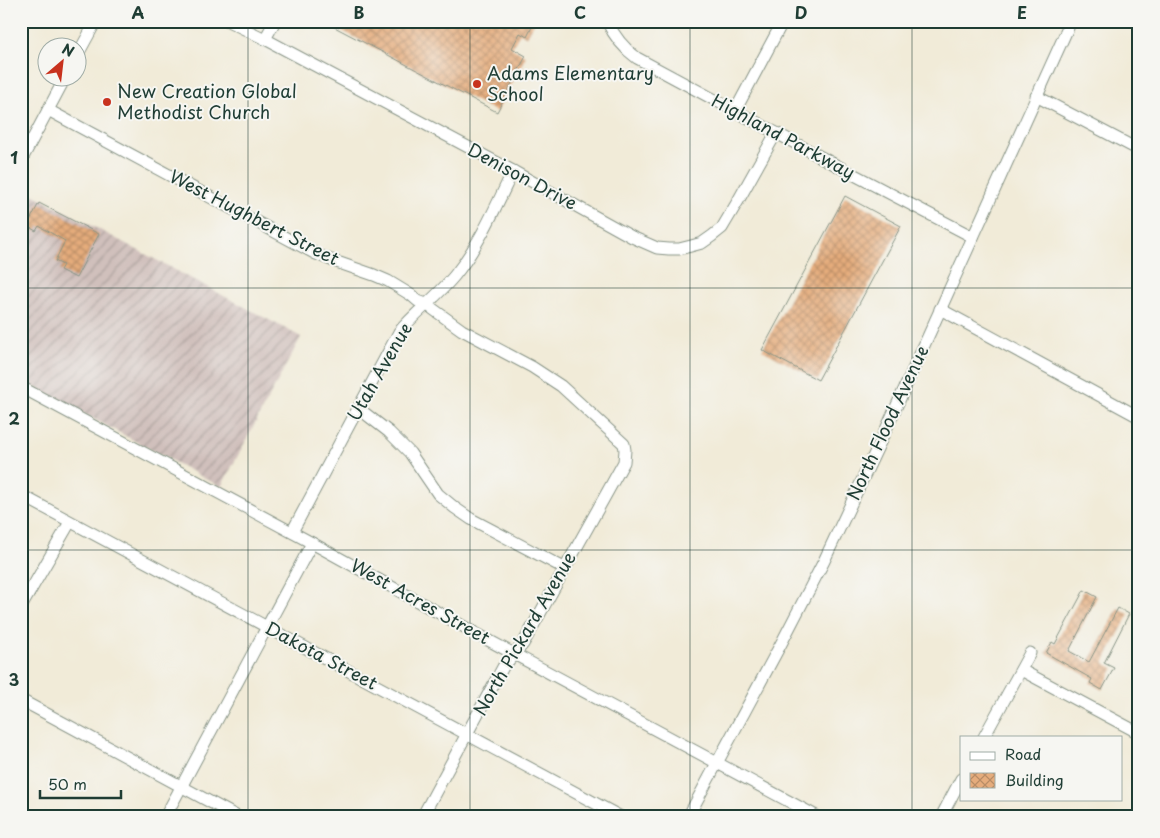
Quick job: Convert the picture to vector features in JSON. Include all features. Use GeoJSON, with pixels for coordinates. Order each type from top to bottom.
{"type":"FeatureCollection","features":[{"type":"Feature","properties":{"kind":"street"},"geometry":{"type":"LineString","coordinates":[[87,38],[96,21]]}},
{"type":"Feature","properties":{"kind":"street","name":"Denison Drive"},"geometry":{"type":"LineString","coordinates":[[228,21],[657,248],[679,249],[702,243],[722,228],[776,133]]}},
{"type":"Feature","properties":{"kind":"street"},"geometry":{"type":"LineString","coordinates":[[265,39],[274,21]]}},
{"type":"Feature","properties":{"kind":"street","name":"Highland Parkway"},"geometry":{"type":"LineString","coordinates":[[607,21],[616,37],[637,58],[973,237]]}},
{"type":"Feature","properties":{"kind":"street"},"geometry":{"type":"LineString","coordinates":[[735,111],[783,21]]}},
{"type":"Feature","properties":{"kind":"street","name":"North Flood Avenue"},"geometry":{"type":"LineString","coordinates":[[688,817],[824,561],[883,436],[1070,21]]}},
{"type":"Feature","properties":{"kind":"street"},"geometry":{"type":"LineString","coordinates":[[21,161],[60,88]]}},
{"type":"Feature","properties":{"kind":"street"},"geometry":{"type":"LineString","coordinates":[[1036,96],[1139,150]]}},
{"type":"Feature","properties":{"kind":"street","name":"West Hughbert Street"},"geometry":{"type":"LineString","coordinates":[[48,110],[316,254],[381,278],[426,304],[462,330],[532,367],[561,386],[624,444],[625,450]]}},
{"type":"Feature","properties":{"kind":"street","name":"Utah Avenue"},"geometry":{"type":"LineString","coordinates":[[292,532],[399,332],[410,319],[442,291],[466,260],[513,171]]}},
{"type":"Feature","properties":{"kind":"street"},"geometry":{"type":"LineString","coordinates":[[940,309],[1139,417]]}},
{"type":"Feature","properties":{"kind":"street","name":"West Acres Street"},"geometry":{"type":"LineString","coordinates":[[21,386],[818,817]]}},
{"type":"Feature","properties":{"kind":"street"},"geometry":{"type":"LineString","coordinates":[[358,408],[390,432],[410,454],[438,494],[455,508],[471,519],[564,568]]}},
{"type":"Feature","properties":{"kind":"street","name":"North Pickard Avenue"},"geometry":{"type":"LineString","coordinates":[[422,817],[503,667],[523,644],[624,462],[625,450]]}},
{"type":"Feature","properties":{"kind":"street","name":"Dakota Street"},"geometry":{"type":"LineString","coordinates":[[21,495],[621,817]]}},
{"type":"Feature","properties":{"kind":"street"},"geometry":{"type":"LineString","coordinates":[[21,607],[70,522]]}},
{"type":"Feature","properties":{"kind":"street"},"geometry":{"type":"LineString","coordinates":[[165,817],[312,542]]}},
{"type":"Feature","properties":{"kind":"street"},"geometry":{"type":"LineString","coordinates":[[985,736],[1030,653]]}},
{"type":"Feature","properties":{"kind":"street"},"geometry":{"type":"LineString","coordinates":[[1021,670],[1139,733]]}},
{"type":"Feature","properties":{"kind":"street"},"geometry":{"type":"LineString","coordinates":[[21,700],[238,817]]}},
{"type":"Feature","properties":{"kind":"street"},"geometry":{"type":"LineString","coordinates":[[941,817],[960,781]]}},
{"type":"Feature","properties":{"kind":"shaded area"},"geometry":{"type":"Polygon","coordinates":[[[21,188],[301,337],[221,487],[21,380],[21,188]]]}},
{"type":"Feature","properties":{"kind":"building","name":"Adams Elementary School"},"geometry":{"type":"Polygon","coordinates":[[[323,21],[535,21],[527,37],[520,33],[512,48],[526,56],[497,112],[323,21]]]}},
{"type":"Feature","properties":{"kind":"building"},"geometry":{"type":"Polygon","coordinates":[[[845,196],[901,226],[818,380],[762,350],[845,196]]]}},
{"type":"Feature","properties":{"kind":"building"},"geometry":{"type":"Polygon","coordinates":[[[39,203],[99,234],[76,278],[60,270],[63,265],[55,261],[65,241],[39,226],[36,231],[27,226],[39,203]]]}},
{"type":"Feature","properties":{"kind":"building"},"geometry":{"type":"Polygon","coordinates":[[[1084,590],[1097,597],[1069,651],[1089,662],[1118,608],[1129,614],[1104,663],[1114,668],[1102,690],[1090,683],[1092,679],[1046,653],[1052,642],[1055,644],[1084,590]]]}},
{"type":"Feature","properties":{"kind":"place","name":"Adams Elementary School"},"geometry":{"type":"Point","coordinates":[477,84]}},
{"type":"Feature","properties":{"kind":"place","name":"New Creation Global Methodist Church"},"geometry":{"type":"Point","coordinates":[107,102]}}]}
